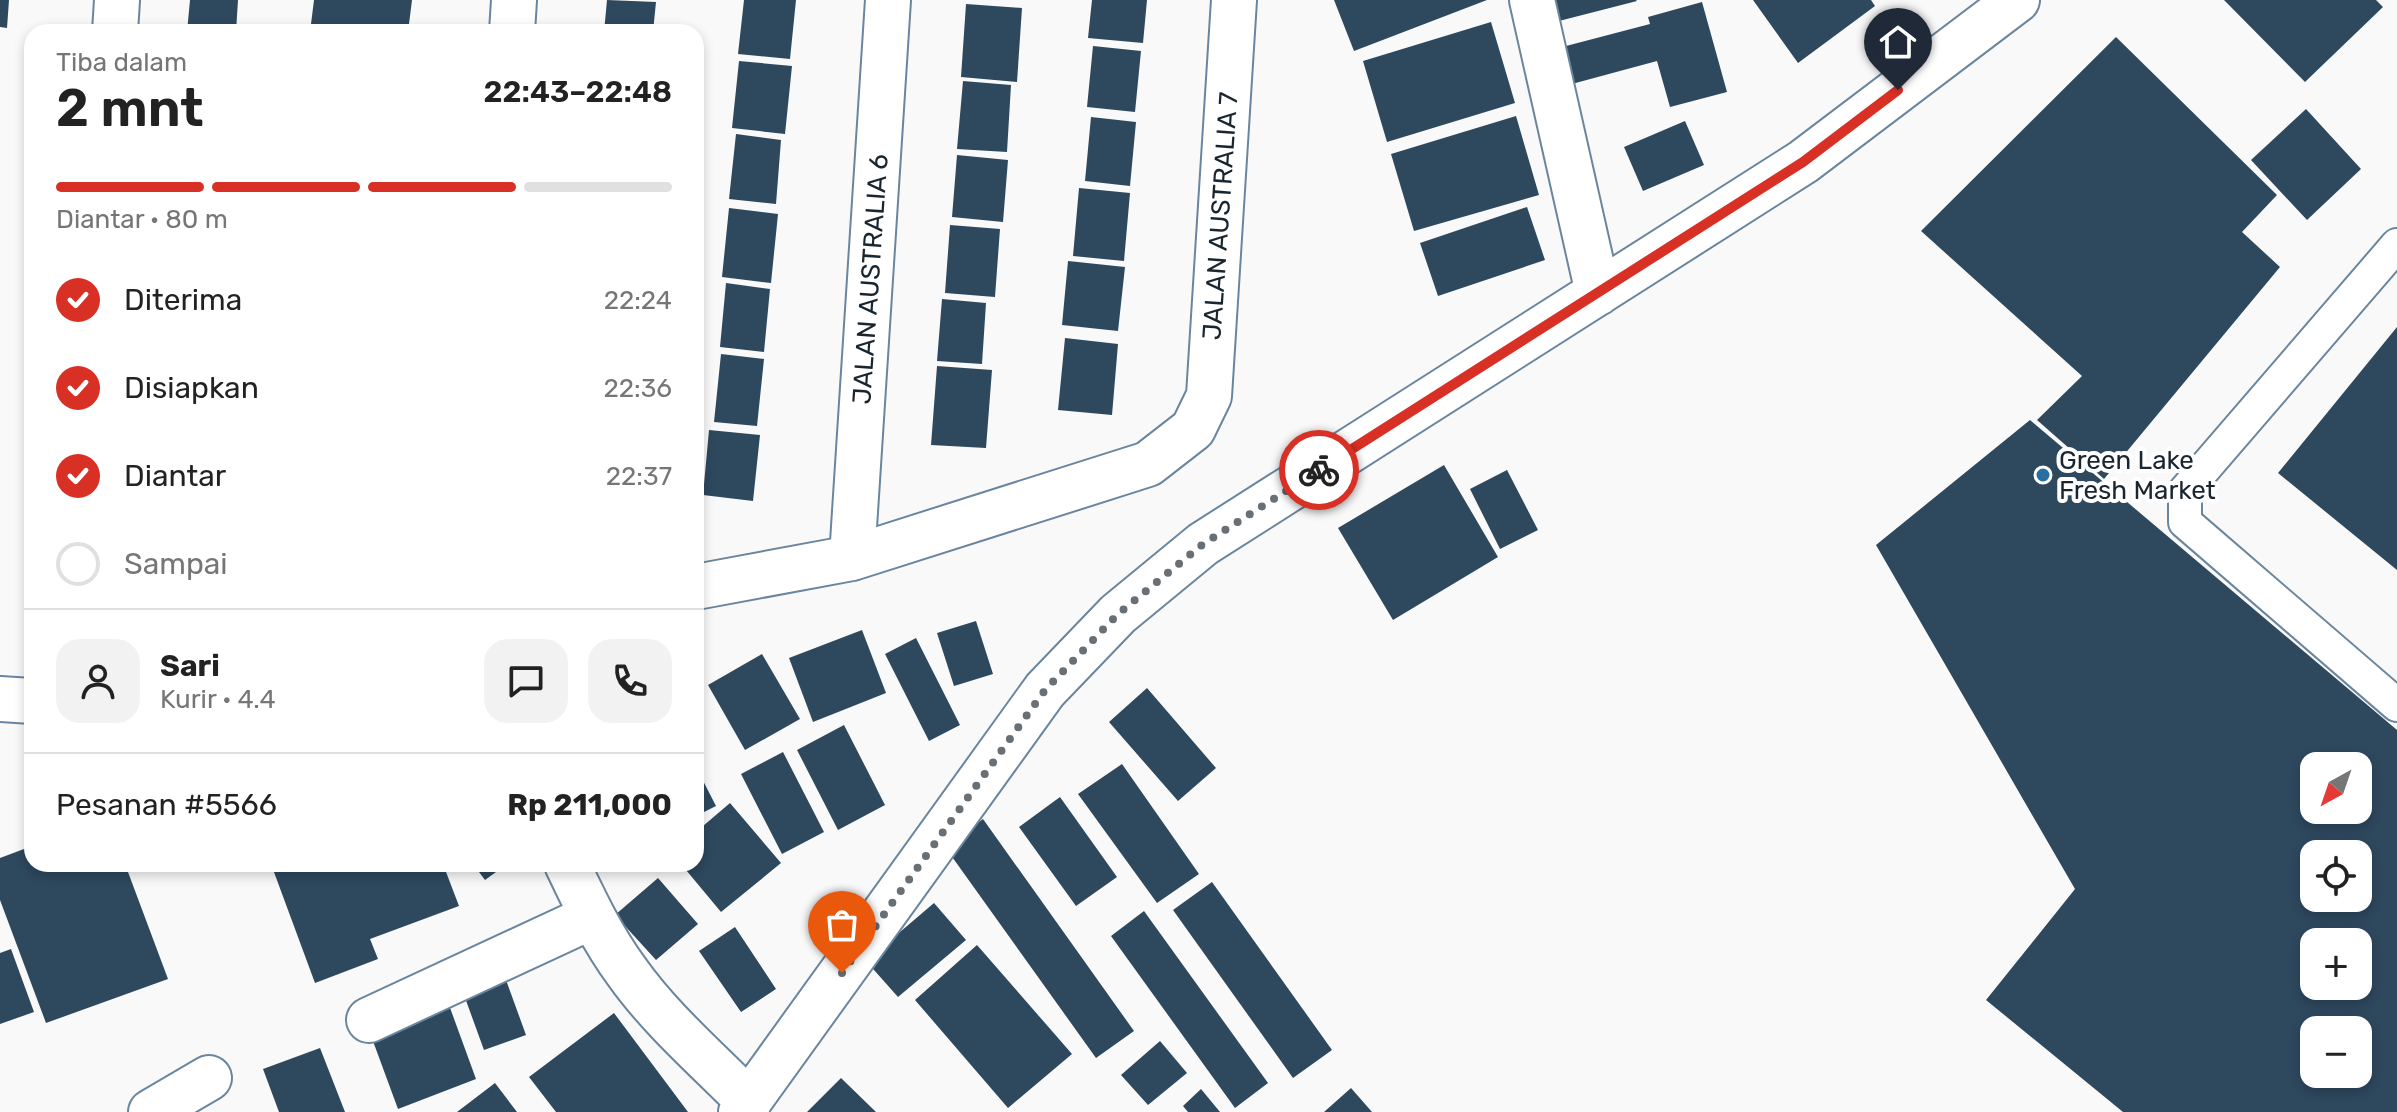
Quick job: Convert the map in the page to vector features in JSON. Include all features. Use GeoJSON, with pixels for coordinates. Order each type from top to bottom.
{"type":"FeatureCollection","features":[{"type":"Feature","properties":{"kind":"street"},"geometry":{"type":"LineString","coordinates":[[116,24],[117,0]]}},
{"type":"Feature","properties":{"kind":"street"},"geometry":{"type":"LineString","coordinates":[[512,24],[514,0]]}},
{"type":"Feature","properties":{"kind":"street","name":"JALAN AUSTRALIA 6"},"geometry":{"type":"LineString","coordinates":[[852,558],[888,0]]}},
{"type":"Feature","properties":{"kind":"street","name":"JALAN AUSTRALIA 7"},"geometry":{"type":"LineString","coordinates":[[852,558],[1148,464],[1193,429],[1209,396],[1234,0]]}},
{"type":"Feature","properties":{"kind":"street"},"geometry":{"type":"LineString","coordinates":[[1532,0],[1598,293]]}},
{"type":"Feature","properties":{"kind":"street"},"geometry":{"type":"LineString","coordinates":[[571,872],[591,917],[628,973],[745,1107],[1045,690],[1118,614],[1203,544],[1803,162],[2017,0]]}},
{"type":"Feature","properties":{"kind":"street"},"geometry":{"type":"LineString","coordinates":[[704,586],[852,558]]}},
{"type":"Feature","properties":{"kind":"street"},"geometry":{"type":"LineString","coordinates":[[0,699],[24,700]]}},
{"type":"Feature","properties":{"kind":"street"},"geometry":{"type":"LineString","coordinates":[[369,1020],[591,917]]}},
{"type":"Feature","properties":{"kind":"street"},"geometry":{"type":"LineString","coordinates":[[151,1112],[209,1078]]}},
{"type":"Feature","properties":{"kind":"lane"},"geometry":{"type":"LineString","coordinates":[[2397,245],[2185,491],[2185,522],[2397,705]]}},
{"type":"Feature","properties":{"kind":"building"},"geometry":{"type":"Polygon","coordinates":[[[0,0],[9,0],[7,28],[0,27],[0,0]]]}},
{"type":"Feature","properties":{"kind":"building"},"geometry":{"type":"Polygon","coordinates":[[[190,0],[238,0],[236,24],[188,24],[190,0]]]}},
{"type":"Feature","properties":{"kind":"building"},"geometry":{"type":"Polygon","coordinates":[[[314,0],[412,0],[409,24],[311,24],[314,0]]]}},
{"type":"Feature","properties":{"kind":"building"},"geometry":{"type":"Polygon","coordinates":[[[607,0],[656,2],[654,24],[605,24],[607,0]]]}},
{"type":"Feature","properties":{"kind":"building"},"geometry":{"type":"Polygon","coordinates":[[[744,0],[796,0],[790,59],[738,54],[744,0]]]}},
{"type":"Feature","properties":{"kind":"building"},"geometry":{"type":"Polygon","coordinates":[[[1092,0],[1147,0],[1143,43],[1088,38],[1092,0]]]}},
{"type":"Feature","properties":{"kind":"building"},"geometry":{"type":"Polygon","coordinates":[[[1334,0],[1487,0],[1354,51],[1334,0]]]}},
{"type":"Feature","properties":{"kind":"building"},"geometry":{"type":"Polygon","coordinates":[[[1553,0],[1636,0],[1637,1],[1559,21],[1553,0]]]}},
{"type":"Feature","properties":{"kind":"building"},"geometry":{"type":"Polygon","coordinates":[[[1753,0],[1871,0],[1875,6],[1798,63],[1753,0]]]}},
{"type":"Feature","properties":{"kind":"building"},"geometry":{"type":"Polygon","coordinates":[[[2224,0],[2376,0],[2383,7],[2305,82],[2224,0]]]}},
{"type":"Feature","properties":{"kind":"building"},"geometry":{"type":"Polygon","coordinates":[[[1702,2],[1727,92],[1670,107],[1657,61],[1557,88],[1547,51],[1650,24],[1648,17],[1702,2]]]}},
{"type":"Feature","properties":{"kind":"building"},"geometry":{"type":"Polygon","coordinates":[[[966,4],[1022,8],[1017,82],[961,77],[966,4]]]}},
{"type":"Feature","properties":{"kind":"building"},"geometry":{"type":"Polygon","coordinates":[[[1491,22],[1515,103],[1387,142],[1363,61],[1491,22]]]}},
{"type":"Feature","properties":{"kind":"building"},"geometry":{"type":"Polygon","coordinates":[[[2116,37],[2277,195],[2242,232],[2280,267],[2104,479],[2037,420],[2082,376],[1921,231],[2116,37]]]}},
{"type":"Feature","properties":{"kind":"building"},"geometry":{"type":"Polygon","coordinates":[[[1093,46],[1141,51],[1135,112],[1087,107],[1093,46]]]}},
{"type":"Feature","properties":{"kind":"building"},"geometry":{"type":"Polygon","coordinates":[[[739,61],[792,66],[785,134],[732,128],[739,61]]]}},
{"type":"Feature","properties":{"kind":"building"},"geometry":{"type":"Polygon","coordinates":[[[963,81],[1011,85],[1007,152],[957,149],[963,81]]]}},
{"type":"Feature","properties":{"kind":"building"},"geometry":{"type":"Polygon","coordinates":[[[2306,109],[2361,169],[2307,220],[2251,160],[2306,109]]]}},
{"type":"Feature","properties":{"kind":"building"},"geometry":{"type":"Polygon","coordinates":[[[1516,116],[1539,195],[1414,231],[1391,154],[1516,116]]]}},
{"type":"Feature","properties":{"kind":"building"},"geometry":{"type":"Polygon","coordinates":[[[1091,117],[1136,122],[1130,186],[1085,181],[1091,117]]]}},
{"type":"Feature","properties":{"kind":"building"},"geometry":{"type":"Polygon","coordinates":[[[1685,121],[1704,165],[1643,191],[1624,147],[1685,121]]]}},
{"type":"Feature","properties":{"kind":"building"},"geometry":{"type":"Polygon","coordinates":[[[736,134],[781,140],[776,204],[729,199],[736,134]]]}},
{"type":"Feature","properties":{"kind":"building"},"geometry":{"type":"Polygon","coordinates":[[[957,155],[1008,160],[1003,222],[952,217],[957,155]]]}},
{"type":"Feature","properties":{"kind":"building"},"geometry":{"type":"Polygon","coordinates":[[[1079,188],[1130,193],[1124,261],[1073,256],[1079,188]]]}},
{"type":"Feature","properties":{"kind":"building"},"geometry":{"type":"Polygon","coordinates":[[[1527,207],[1545,260],[1438,296],[1420,243],[1527,207]]]}},
{"type":"Feature","properties":{"kind":"building"},"geometry":{"type":"Polygon","coordinates":[[[729,208],[778,214],[771,283],[722,277],[729,208]]]}},
{"type":"Feature","properties":{"kind":"building"},"geometry":{"type":"Polygon","coordinates":[[[950,225],[1000,229],[995,297],[945,293],[950,225]]]}},
{"type":"Feature","properties":{"kind":"building"},"geometry":{"type":"Polygon","coordinates":[[[1068,261],[1125,267],[1118,331],[1062,325],[1068,261]]]}},
{"type":"Feature","properties":{"kind":"building"},"geometry":{"type":"Polygon","coordinates":[[[726,283],[770,289],[764,352],[720,347],[726,283]]]}},
{"type":"Feature","properties":{"kind":"building"},"geometry":{"type":"Polygon","coordinates":[[[942,299],[986,303],[982,364],[937,361],[942,299]]]}},
{"type":"Feature","properties":{"kind":"building"},"geometry":{"type":"Polygon","coordinates":[[[2397,327],[2397,570],[2278,473],[2397,327]]]}},
{"type":"Feature","properties":{"kind":"building"},"geometry":{"type":"Polygon","coordinates":[[[1065,338],[1118,344],[1112,415],[1058,410],[1065,338]]]}},
{"type":"Feature","properties":{"kind":"building"},"geometry":{"type":"Polygon","coordinates":[[[721,354],[764,359],[757,426],[714,422],[721,354]]]}},
{"type":"Feature","properties":{"kind":"building"},"geometry":{"type":"Polygon","coordinates":[[[937,366],[992,370],[986,448],[931,445],[937,366]]]}},
{"type":"Feature","properties":{"kind":"building"},"geometry":{"type":"Polygon","coordinates":[[[2030,420],[2397,730],[2397,1112],[2123,1112],[1986,1000],[2075,889],[1876,545],[2030,420]]]}},
{"type":"Feature","properties":{"kind":"building"},"geometry":{"type":"Polygon","coordinates":[[[709,430],[760,435],[753,501],[704,495],[709,430]]]}},
{"type":"Feature","properties":{"kind":"building"},"geometry":{"type":"Polygon","coordinates":[[[1444,465],[1498,557],[1393,620],[1338,528],[1444,465]]]}},
{"type":"Feature","properties":{"kind":"building"},"geometry":{"type":"Polygon","coordinates":[[[1507,470],[1538,530],[1500,549],[1470,489],[1507,470]]]}},
{"type":"Feature","properties":{"kind":"building"},"geometry":{"type":"Polygon","coordinates":[[[976,621],[993,674],[954,686],[937,633],[976,621]]]}},
{"type":"Feature","properties":{"kind":"building"},"geometry":{"type":"Polygon","coordinates":[[[862,630],[886,693],[813,722],[789,658],[862,630]]]}},
{"type":"Feature","properties":{"kind":"building"},"geometry":{"type":"Polygon","coordinates":[[[916,638],[960,725],[929,741],[885,654],[916,638]]]}},
{"type":"Feature","properties":{"kind":"building"},"geometry":{"type":"Polygon","coordinates":[[[762,654],[800,719],[745,750],[708,685],[762,654]]]}},
{"type":"Feature","properties":{"kind":"building"},"geometry":{"type":"Polygon","coordinates":[[[1147,688],[1216,768],[1178,801],[1109,722],[1147,688]]]}},
{"type":"Feature","properties":{"kind":"building"},"geometry":{"type":"Polygon","coordinates":[[[844,725],[885,805],[838,830],[797,750],[844,725]]]}},
{"type":"Feature","properties":{"kind":"building"},"geometry":{"type":"Polygon","coordinates":[[[783,752],[824,832],[782,854],[741,774],[783,752]]]}},
{"type":"Feature","properties":{"kind":"building"},"geometry":{"type":"Polygon","coordinates":[[[1122,764],[1199,874],[1157,903],[1078,794],[1122,764]]]}},
{"type":"Feature","properties":{"kind":"building"},"geometry":{"type":"Polygon","coordinates":[[[704,783],[716,806],[704,812],[704,783]]]}},
{"type":"Feature","properties":{"kind":"building"},"geometry":{"type":"Polygon","coordinates":[[[1060,797],[1117,877],[1076,906],[1019,827],[1060,797]]]}},
{"type":"Feature","properties":{"kind":"building"},"geometry":{"type":"Polygon","coordinates":[[[730,803],[781,863],[721,912],[688,872],[704,872],[704,825],[730,803]]]}},
{"type":"Feature","properties":{"kind":"building"},"geometry":{"type":"Polygon","coordinates":[[[983,819],[1134,1031],[1096,1058],[945,847],[983,819]]]}},
{"type":"Feature","properties":{"kind":"building"},"geometry":{"type":"Polygon","coordinates":[[[24,849],[24,872],[128,872],[168,979],[46,1023],[0,900],[0,858],[24,849]]]}},
{"type":"Feature","properties":{"kind":"building"},"geometry":{"type":"Polygon","coordinates":[[[274,872],[446,872],[459,906],[370,939],[378,959],[315,983],[274,872]]]}},
{"type":"Feature","properties":{"kind":"building"},"geometry":{"type":"Polygon","coordinates":[[[479,872],[496,872],[485,880],[479,872]]]}},
{"type":"Feature","properties":{"kind":"building"},"geometry":{"type":"Polygon","coordinates":[[[658,878],[698,924],[656,960],[615,915],[658,878]]]}},
{"type":"Feature","properties":{"kind":"building"},"geometry":{"type":"Polygon","coordinates":[[[1212,882],[1332,1050],[1293,1078],[1173,910],[1212,882]]]}},
{"type":"Feature","properties":{"kind":"building"},"geometry":{"type":"Polygon","coordinates":[[[934,903],[966,940],[898,997],[866,961],[934,903]]]}},
{"type":"Feature","properties":{"kind":"building"},"geometry":{"type":"Polygon","coordinates":[[[1144,911],[1268,1083],[1235,1108],[1111,936],[1144,911]]]}},
{"type":"Feature","properties":{"kind":"building"},"geometry":{"type":"Polygon","coordinates":[[[735,927],[776,989],[741,1012],[699,951],[735,927]]]}},
{"type":"Feature","properties":{"kind":"building"},"geometry":{"type":"Polygon","coordinates":[[[977,945],[1072,1054],[1008,1108],[915,1000],[977,945]]]}},
{"type":"Feature","properties":{"kind":"building"},"geometry":{"type":"Polygon","coordinates":[[[11,949],[34,1012],[0,1024],[0,953],[11,949]]]}},
{"type":"Feature","properties":{"kind":"building"},"geometry":{"type":"Polygon","coordinates":[[[506,980],[526,1035],[484,1050],[464,995],[506,980]]]}},
{"type":"Feature","properties":{"kind":"building"},"geometry":{"type":"Polygon","coordinates":[[[449,1005],[476,1079],[398,1109],[370,1033],[449,1005]]]}},
{"type":"Feature","properties":{"kind":"building"},"geometry":{"type":"Polygon","coordinates":[[[614,1013],[688,1112],[556,1112],[529,1077],[614,1013]]]}},
{"type":"Feature","properties":{"kind":"building"},"geometry":{"type":"Polygon","coordinates":[[[1160,1041],[1187,1073],[1148,1105],[1121,1075],[1160,1041]]]}},
{"type":"Feature","properties":{"kind":"building"},"geometry":{"type":"Polygon","coordinates":[[[320,1048],[345,1112],[279,1112],[263,1069],[320,1048]]]}},
{"type":"Feature","properties":{"kind":"building"},"geometry":{"type":"Polygon","coordinates":[[[841,1078],[876,1112],[807,1112],[841,1078]]]}},
{"type":"Feature","properties":{"kind":"building"},"geometry":{"type":"Polygon","coordinates":[[[495,1083],[517,1112],[457,1112],[495,1083]]]}},
{"type":"Feature","properties":{"kind":"building"},"geometry":{"type":"Polygon","coordinates":[[[1351,1088],[1372,1112],[1324,1112],[1351,1088]]]}},
{"type":"Feature","properties":{"kind":"building"},"geometry":{"type":"Polygon","coordinates":[[[1201,1089],[1220,1112],[1188,1112],[1183,1106],[1201,1089]]]}},
{"type":"Feature","properties":{"kind":"way so far"},"geometry":{"type":"LineString","coordinates":[[842,973],[1045,690],[1118,614],[1203,544],[1319,470]]}},
{"type":"Feature","properties":{"kind":"place","name":"Green Lake Fresh Market"},"geometry":{"type":"Point","coordinates":[2043,475]}},
{"type":"Feature","properties":{"kind":"route"},"geometry":{"type":"LineString","coordinates":[[1319,470],[1803,162],[1898,90]]}}]}
